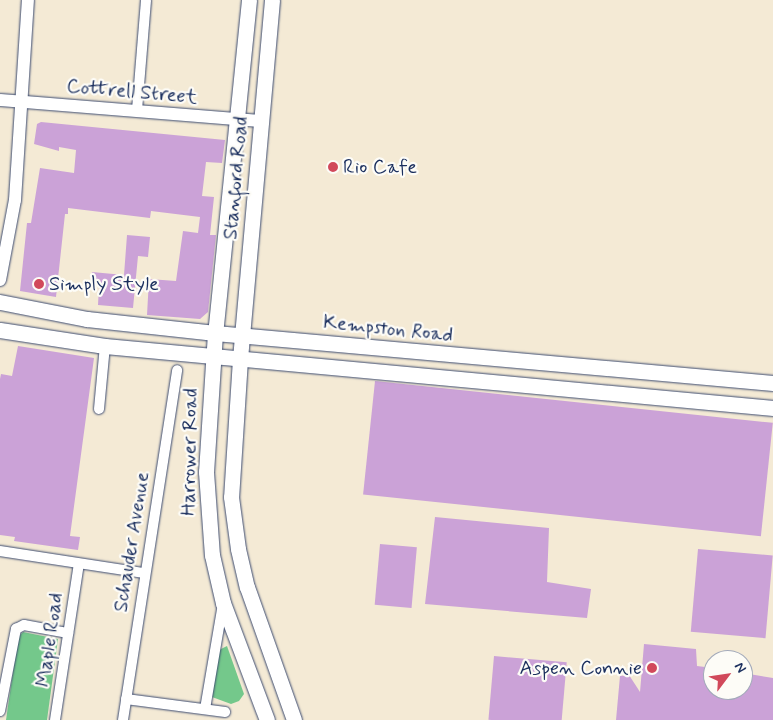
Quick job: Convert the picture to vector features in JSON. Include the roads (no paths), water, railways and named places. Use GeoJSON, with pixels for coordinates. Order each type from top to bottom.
{"type":"FeatureCollection","features":[{"type":"Feature","properties":{"kind":"main road","name":"Stanford Road"},"geometry":{"type":"LineString","coordinates":[[214,356],[249,0]]}},
{"type":"Feature","properties":{"kind":"main road","name":"Stanford Road"},"geometry":{"type":"LineString","coordinates":[[240,359],[272,0]]}},
{"type":"Feature","properties":{"kind":"main road","name":"Kempston Road"},"geometry":{"type":"LineString","coordinates":[[0,302],[86,319],[215,333],[773,383]]}},
{"type":"Feature","properties":{"kind":"main road"},"geometry":{"type":"LineString","coordinates":[[0,330],[105,346],[773,408]]}},
{"type":"Feature","properties":{"kind":"main road"},"geometry":{"type":"LineString","coordinates":[[188,354],[200,360],[204,370],[201,421],[207,435]]}},
{"type":"Feature","properties":{"kind":"main road","name":"Harrower Road"},"geometry":{"type":"LineString","coordinates":[[214,356],[207,435],[208,524],[223,603],[268,720]]}},
{"type":"Feature","properties":{"kind":"main road","name":"Harrower Road"},"geometry":{"type":"LineString","coordinates":[[240,359],[231,471],[238,549],[246,588],[294,720]]}},
{"type":"Feature","properties":{"kind":"street"},"geometry":{"type":"LineString","coordinates":[[0,280],[15,200],[28,0]]}},
{"type":"Feature","properties":{"kind":"street"},"geometry":{"type":"LineString","coordinates":[[137,110],[146,0]]}},
{"type":"Feature","properties":{"kind":"street","name":"Cottrell Street"},"geometry":{"type":"LineString","coordinates":[[0,100],[260,121]]}},
{"type":"Feature","properties":{"kind":"street"},"geometry":{"type":"LineString","coordinates":[[99,409],[105,346]]}},
{"type":"Feature","properties":{"kind":"street","name":"Schauder Avenue"},"geometry":{"type":"LineString","coordinates":[[122,720],[177,370]]}},
{"type":"Feature","properties":{"kind":"street"},"geometry":{"type":"LineString","coordinates":[[0,551],[144,574]]}},
{"type":"Feature","properties":{"kind":"street","name":"Maple Road"},"geometry":{"type":"LineString","coordinates":[[55,720],[79,564]]}},
{"type":"Feature","properties":{"kind":"street"},"geometry":{"type":"LineString","coordinates":[[205,709],[223,603]]}},
{"type":"Feature","properties":{"kind":"street"},"geometry":{"type":"LineString","coordinates":[[0,711],[16,629],[24,625],[68,633]]}},
{"type":"Feature","properties":{"kind":"street"},"geometry":{"type":"LineString","coordinates":[[126,699],[225,712]]}},
{"type":"Feature","properties":{"kind":"place","name":"Rio Cafe"},"geometry":{"type":"Point","coordinates":[333,167]}},
{"type":"Feature","properties":{"kind":"place","name":"Simply Style"},"geometry":{"type":"Point","coordinates":[39,284]}},
{"type":"Feature","properties":{"kind":"place","name":"Aspen Connie"},"geometry":{"type":"Point","coordinates":[652,668]}}]}
